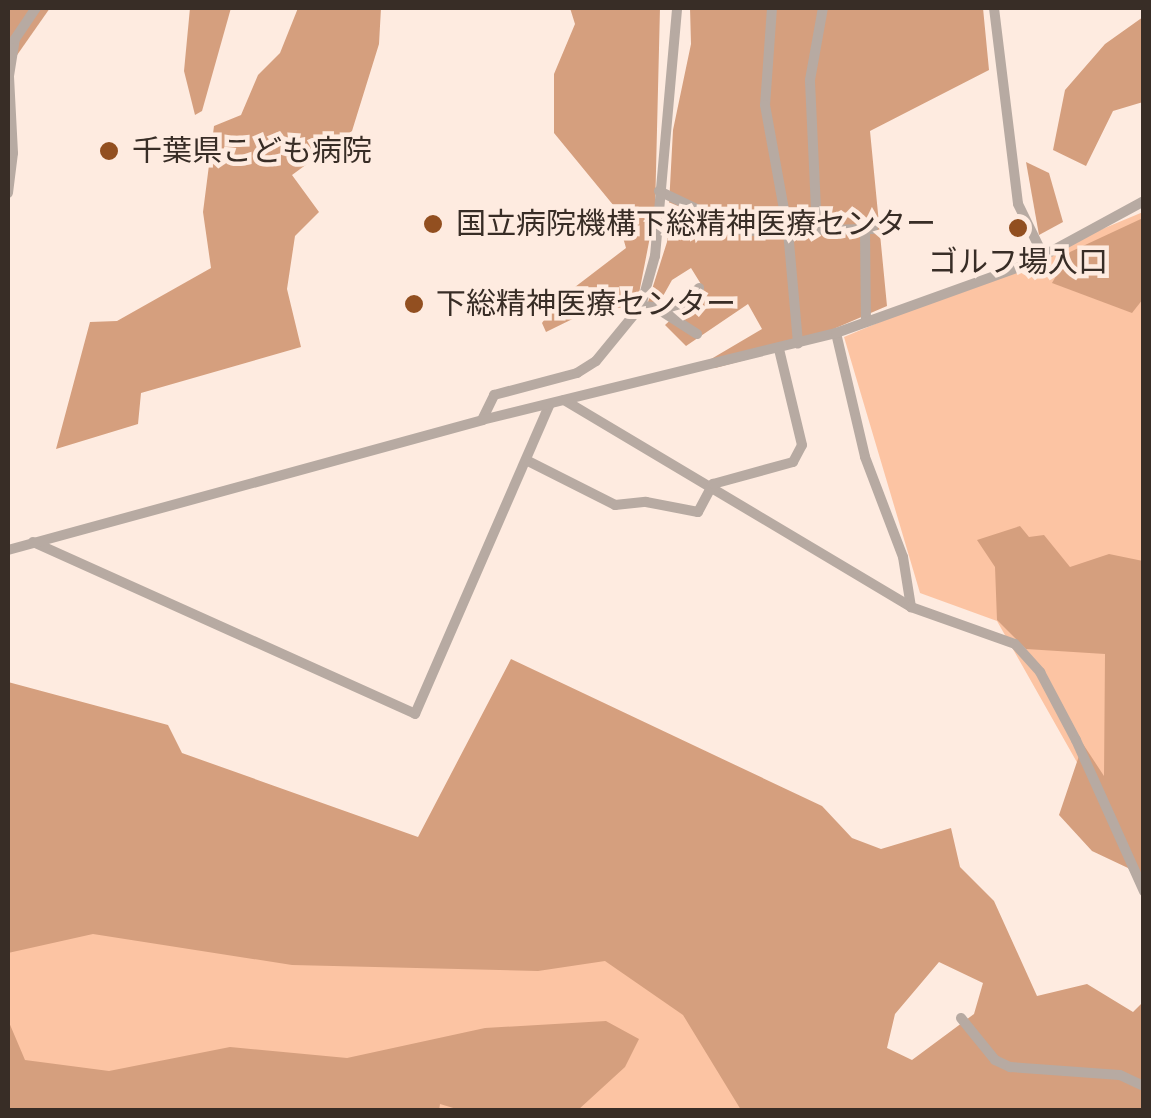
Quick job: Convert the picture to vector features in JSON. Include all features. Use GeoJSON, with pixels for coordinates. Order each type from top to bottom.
{"type":"FeatureCollection","features":[{"type":"Feature","properties":{"kind":"street"},"geometry":{"type":"LineString","coordinates":[[8,193],[13,153],[10,76],[16,39],[36,8]]}},
{"type":"Feature","properties":{"kind":"street"},"geometry":{"type":"LineString","coordinates":[[482,420],[494,395],[577,374],[596,361],[641,306],[655,256],[677,8]]}},
{"type":"Feature","properties":{"kind":"street"},"geometry":{"type":"LineString","coordinates":[[772,8],[765,106],[788,230],[798,344]]}},
{"type":"Feature","properties":{"kind":"street"},"geometry":{"type":"LineString","coordinates":[[817,230],[810,80],[823,8]]}},
{"type":"Feature","properties":{"kind":"street"},"geometry":{"type":"LineString","coordinates":[[994,8],[1018,204],[1042,255]]}},
{"type":"Feature","properties":{"kind":"street"},"geometry":{"type":"LineString","coordinates":[[658,191],[743,231],[869,229],[866,322]]}},
{"type":"Feature","properties":{"kind":"street"},"geometry":{"type":"LineString","coordinates":[[8,550],[482,420],[798,344],[1042,255],[1144,201]]}},
{"type":"Feature","properties":{"kind":"street"},"geometry":{"type":"LineString","coordinates":[[672,316],[699,288]]}},
{"type":"Feature","properties":{"kind":"street"},"geometry":{"type":"LineString","coordinates":[[641,306],[672,316],[696,334]]}},
{"type":"Feature","properties":{"kind":"street"},"geometry":{"type":"LineString","coordinates":[[836,332],[865,456],[903,556],[910,607]]}},
{"type":"Feature","properties":{"kind":"street"},"geometry":{"type":"LineString","coordinates":[[526,460],[624,506],[646,502],[698,512],[713,484],[793,462],[802,444],[779,349]]}},
{"type":"Feature","properties":{"kind":"street"},"geometry":{"type":"LineString","coordinates":[[564,400],[713,484],[910,607],[998,635],[1026,654],[1076,740],[1144,891]]}},
{"type":"Feature","properties":{"kind":"street"},"geometry":{"type":"LineString","coordinates":[[32,542],[415,714],[550,404]]}},
{"type":"Feature","properties":{"kind":"street"},"geometry":{"type":"LineString","coordinates":[[961,1018],[995,1060],[1010,1068],[1120,1075],[1144,1086]]}},
{"type":"Feature","properties":{"kind":"shaded area"},"geometry":{"type":"Polygon","coordinates":[[[8,8],[50,8],[8,68],[8,8]]]}},
{"type":"Feature","properties":{"kind":"shaded area"},"geometry":{"type":"Polygon","coordinates":[[[190,8],[231,8],[202,111],[195,115],[184,71],[190,8]]]}},
{"type":"Feature","properties":{"kind":"shaded area"},"geometry":{"type":"Polygon","coordinates":[[[298,8],[381,8],[379,44],[352,131],[292,175],[319,212],[295,236],[287,289],[301,347],[141,393],[138,424],[56,449],[90,322],[117,321],[211,268],[203,212],[214,126],[241,115],[258,75],[280,53],[298,8]]]}},
{"type":"Feature","properties":{"kind":"shaded area"},"geometry":{"type":"Polygon","coordinates":[[[570,8],[660,8],[655,211],[636,309],[599,306],[546,332],[542,323],[558,300],[626,248],[614,206],[554,133],[554,74],[575,24],[570,8]]]}},
{"type":"Feature","properties":{"kind":"shaded area"},"geometry":{"type":"Polygon","coordinates":[[[690,8],[983,8],[989,70],[870,131],[887,306],[787,349],[715,368],[706,362],[762,329],[748,304],[686,346],[665,325],[704,289],[691,268],[672,280],[658,305],[648,302],[667,242],[673,130],[691,44],[690,8]]]}},
{"type":"Feature","properties":{"kind":"shaded area"},"geometry":{"type":"Polygon","coordinates":[[[1143,17],[1143,102],[1113,111],[1086,166],[1053,150],[1065,90],[1105,44],[1143,17]]]}},
{"type":"Feature","properties":{"kind":"shaded area"},"geometry":{"type":"Polygon","coordinates":[[[1026,162],[1049,173],[1063,222],[1039,235],[1026,162]]]}},
{"type":"Feature","properties":{"kind":"shaded area"},"geometry":{"type":"Polygon","coordinates":[[[1143,212],[1143,879],[997,621],[920,593],[844,337],[1143,212]]]}},
{"type":"Feature","properties":{"kind":"shaded area"},"geometry":{"type":"Polygon","coordinates":[[[1143,218],[1143,299],[1132,313],[1052,283],[1070,252],[1143,218]]]}},
{"type":"Feature","properties":{"kind":"shaded area"},"geometry":{"type":"Polygon","coordinates":[[[1020,526],[1029,537],[1044,535],[1070,567],[1109,554],[1143,561],[1143,887],[1128,868],[1092,851],[1059,815],[1083,744],[1104,776],[1105,654],[1026,649],[997,620],[995,567],[977,540],[1020,526]]]}},
{"type":"Feature","properties":{"kind":"shaded area"},"geometry":{"type":"Polygon","coordinates":[[[511,659],[822,806],[852,838],[881,849],[951,828],[960,867],[994,901],[1037,996],[1087,984],[1133,1012],[1143,1002],[1143,1110],[741,1110],[683,1015],[605,961],[538,971],[292,965],[93,934],[8,953],[8,682],[168,725],[182,753],[418,837],[511,659]],[[939,962],[895,1014],[887,1048],[912,1060],[974,1014],[983,983],[939,962]]]}},
{"type":"Feature","properties":{"kind":"shaded area"},"geometry":{"type":"Polygon","coordinates":[[[37,925],[628,951],[827,1087],[1143,1110],[8,1110],[8,938],[37,925]]]}},
{"type":"Feature","properties":{"kind":"shaded area"},"geometry":{"type":"Polygon","coordinates":[[[8,1020],[25,1060],[109,1071],[230,1047],[347,1058],[485,1028],[606,1021],[639,1039],[625,1067],[578,1110],[460,1110],[440,1104],[439,1110],[8,1110],[8,1020]]]}},
{"type":"Feature","properties":{"kind":"place","name":"千葉県こども病院"},"geometry":{"type":"Point","coordinates":[109,151]}},
{"type":"Feature","properties":{"kind":"place","name":"国立病院機構下総精神医療センター"},"geometry":{"type":"Point","coordinates":[433,224]}},
{"type":"Feature","properties":{"kind":"place","name":"ゴルフ場入口"},"geometry":{"type":"Point","coordinates":[1018,228]}},
{"type":"Feature","properties":{"kind":"place","name":"下総精神医療センター"},"geometry":{"type":"Point","coordinates":[414,304]}}]}
